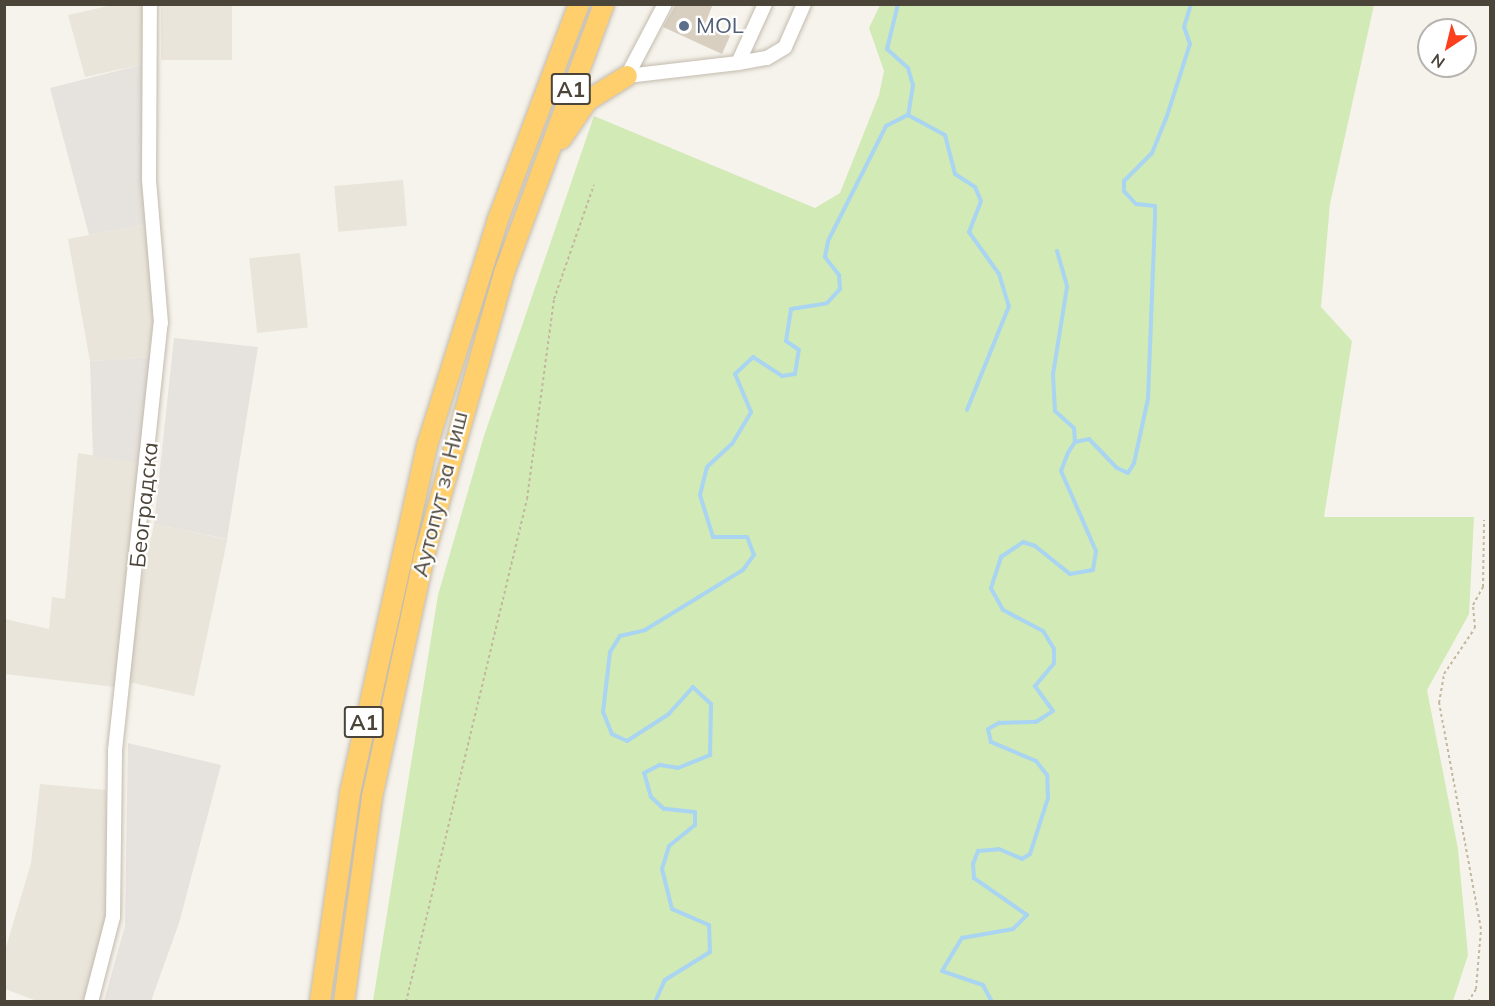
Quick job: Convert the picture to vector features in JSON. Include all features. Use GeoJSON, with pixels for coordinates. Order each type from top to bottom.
{"type":"FeatureCollection","features":[{"type":"Feature","properties":{"kind":"highway","name":"Аутопут за Ниш"},"geometry":{"type":"LineString","coordinates":[[320,1002],[356,760],[424,457],[497,222],[579,4]]}},
{"type":"Feature","properties":{"kind":"highway","name":"Аутопут за Ниш"},"geometry":{"type":"LineString","coordinates":[[344,1002],[372,797],[424,556],[479,351],[539,174],[604,4]]}},
{"type":"Feature","properties":{"kind":"highway"},"geometry":{"type":"LineString","coordinates":[[539,174],[587,101],[627,75]]}},
{"type":"Feature","properties":{"kind":"street","name":"Београдска"},"geometry":{"type":"LineString","coordinates":[[91,1002],[113,917],[116,740],[160,323],[149,179],[150,4]]}},
{"type":"Feature","properties":{"kind":"street"},"geometry":{"type":"LineString","coordinates":[[627,75],[665,4]]}},
{"type":"Feature","properties":{"kind":"street"},"geometry":{"type":"LineString","coordinates":[[738,63],[765,4]]}},
{"type":"Feature","properties":{"kind":"street"},"geometry":{"type":"LineString","coordinates":[[627,75],[767,58],[785,47],[804,4]]}},
{"type":"Feature","properties":{"kind":"path"},"geometry":{"type":"LineString","coordinates":[[406,1002],[525,510],[554,299],[594,185]]}},
{"type":"Feature","properties":{"kind":"path"},"geometry":{"type":"LineString","coordinates":[[1468,1002],[1476,989],[1481,929],[1439,703],[1444,674],[1474,628],[1473,605],[1483,587],[1484,520]]}},
{"type":"Feature","properties":{"kind":"shaded area"},"geometry":{"type":"Polygon","coordinates":[[[113,5],[142,5],[144,64],[85,77],[68,15],[113,5]]]}},
{"type":"Feature","properties":{"kind":"shaded area"},"geometry":{"type":"Polygon","coordinates":[[[161,5],[232,5],[232,60],[161,60],[161,5]]]}},
{"type":"Feature","properties":{"kind":"shaded area"},"geometry":{"type":"Polygon","coordinates":[[[144,64],[147,224],[89,235],[50,88],[144,64]]]}},
{"type":"Feature","properties":{"kind":"shaded area"},"geometry":{"type":"Polygon","coordinates":[[[403,180],[407,226],[338,232],[334,186],[403,180]]]}},
{"type":"Feature","properties":{"kind":"shaded area"},"geometry":{"type":"Polygon","coordinates":[[[147,224],[159,315],[155,357],[90,361],[68,239],[147,224]]]}},
{"type":"Feature","properties":{"kind":"shaded area"},"geometry":{"type":"Polygon","coordinates":[[[300,253],[308,328],[257,333],[249,258],[300,253]]]}},
{"type":"Feature","properties":{"kind":"shaded area"},"geometry":{"type":"Polygon","coordinates":[[[174,338],[258,347],[227,539],[154,524],[174,338]]]}},
{"type":"Feature","properties":{"kind":"shaded area"},"geometry":{"type":"Polygon","coordinates":[[[155,357],[144,464],[93,456],[90,361],[155,357]]]}},
{"type":"Feature","properties":{"kind":"shaded area"},"geometry":{"type":"Polygon","coordinates":[[[78,453],[144,464],[115,687],[5,674],[5,619],[49,629],[52,597],[65,599],[78,453]]]}},
{"type":"Feature","properties":{"kind":"shaded area"},"geometry":{"type":"Polygon","coordinates":[[[154,524],[227,540],[194,696],[121,681],[154,524]]]}},
{"type":"Feature","properties":{"kind":"shaded area"},"geometry":{"type":"Polygon","coordinates":[[[128,743],[221,765],[179,923],[151,1001],[104,1001],[125,926],[128,743]]]}},
{"type":"Feature","properties":{"kind":"shaded area"},"geometry":{"type":"Polygon","coordinates":[[[40,784],[106,790],[110,916],[89,1001],[37,1001],[5,989],[4,954],[31,863],[40,784]]]}},
{"type":"Feature","properties":{"kind":"green space"},"geometry":{"type":"Polygon","coordinates":[[[880,5],[1374,5],[1330,204],[1321,307],[1352,341],[1324,517],[1474,517],[1469,614],[1427,690],[1458,849],[1468,955],[1453,1001],[373,1001],[438,595],[484,436],[594,116],[815,208],[840,193],[879,95],[884,71],[869,28],[880,5]]]}},
{"type":"Feature","properties":{"kind":"building"},"geometry":{"type":"Polygon","coordinates":[[[676,4],[713,4],[705,24],[730,36],[722,54],[663,27],[676,4]]]}},
{"type":"Feature","properties":{"kind":"waterway"},"geometry":{"type":"LineString","coordinates":[[898,4],[887,49],[908,68],[913,85],[908,115],[945,135],[955,174],[975,187],[981,201],[969,232],[999,274],[1009,306],[967,410]]}},
{"type":"Feature","properties":{"kind":"waterway"},"geometry":{"type":"LineString","coordinates":[[992,1002],[983,985],[942,971],[962,938],[1013,929],[1027,915],[974,878],[973,864],[978,851],[999,849],[1022,859],[1030,854],[1048,798],[1047,775],[1036,761],[991,742],[988,729],[999,723],[1036,722],[1053,711],[1035,686],[1054,663],[1054,649],[1043,631],[1003,610],[991,588],[1001,557],[1023,542],[1035,546],[1070,574],[1093,570],[1096,551],[1061,471],[1075,442],[1089,439],[1117,468],[1128,473],[1134,463],[1148,399],[1155,206],[1136,204],[1124,191],[1124,181],[1152,153],[1166,119],[1190,44],[1184,27],[1191,4]]}},
{"type":"Feature","properties":{"kind":"waterway"},"geometry":{"type":"LineString","coordinates":[[655,1002],[665,980],[710,952],[709,925],[672,909],[662,869],[669,846],[695,825],[695,812],[664,809],[651,797],[644,773],[660,765],[678,768],[710,755],[711,704],[693,687],[669,714],[627,741],[612,734],[603,712],[610,652],[620,636],[645,630],[743,570],[754,555],[747,537],[713,537],[700,495],[707,467],[732,444],[751,412],[735,374],[753,357],[782,376],[795,374],[799,350],[786,341],[791,309],[827,303],[840,289],[839,275],[825,257],[828,241],[886,126],[908,115]]}},
{"type":"Feature","properties":{"kind":"waterway"},"geometry":{"type":"LineString","coordinates":[[1057,251],[1067,287],[1053,374],[1055,411],[1074,428],[1075,442]]}},
{"type":"Feature","properties":{"kind":"place","name":"MOL"},"geometry":{"type":"Point","coordinates":[684,26]}}]}
